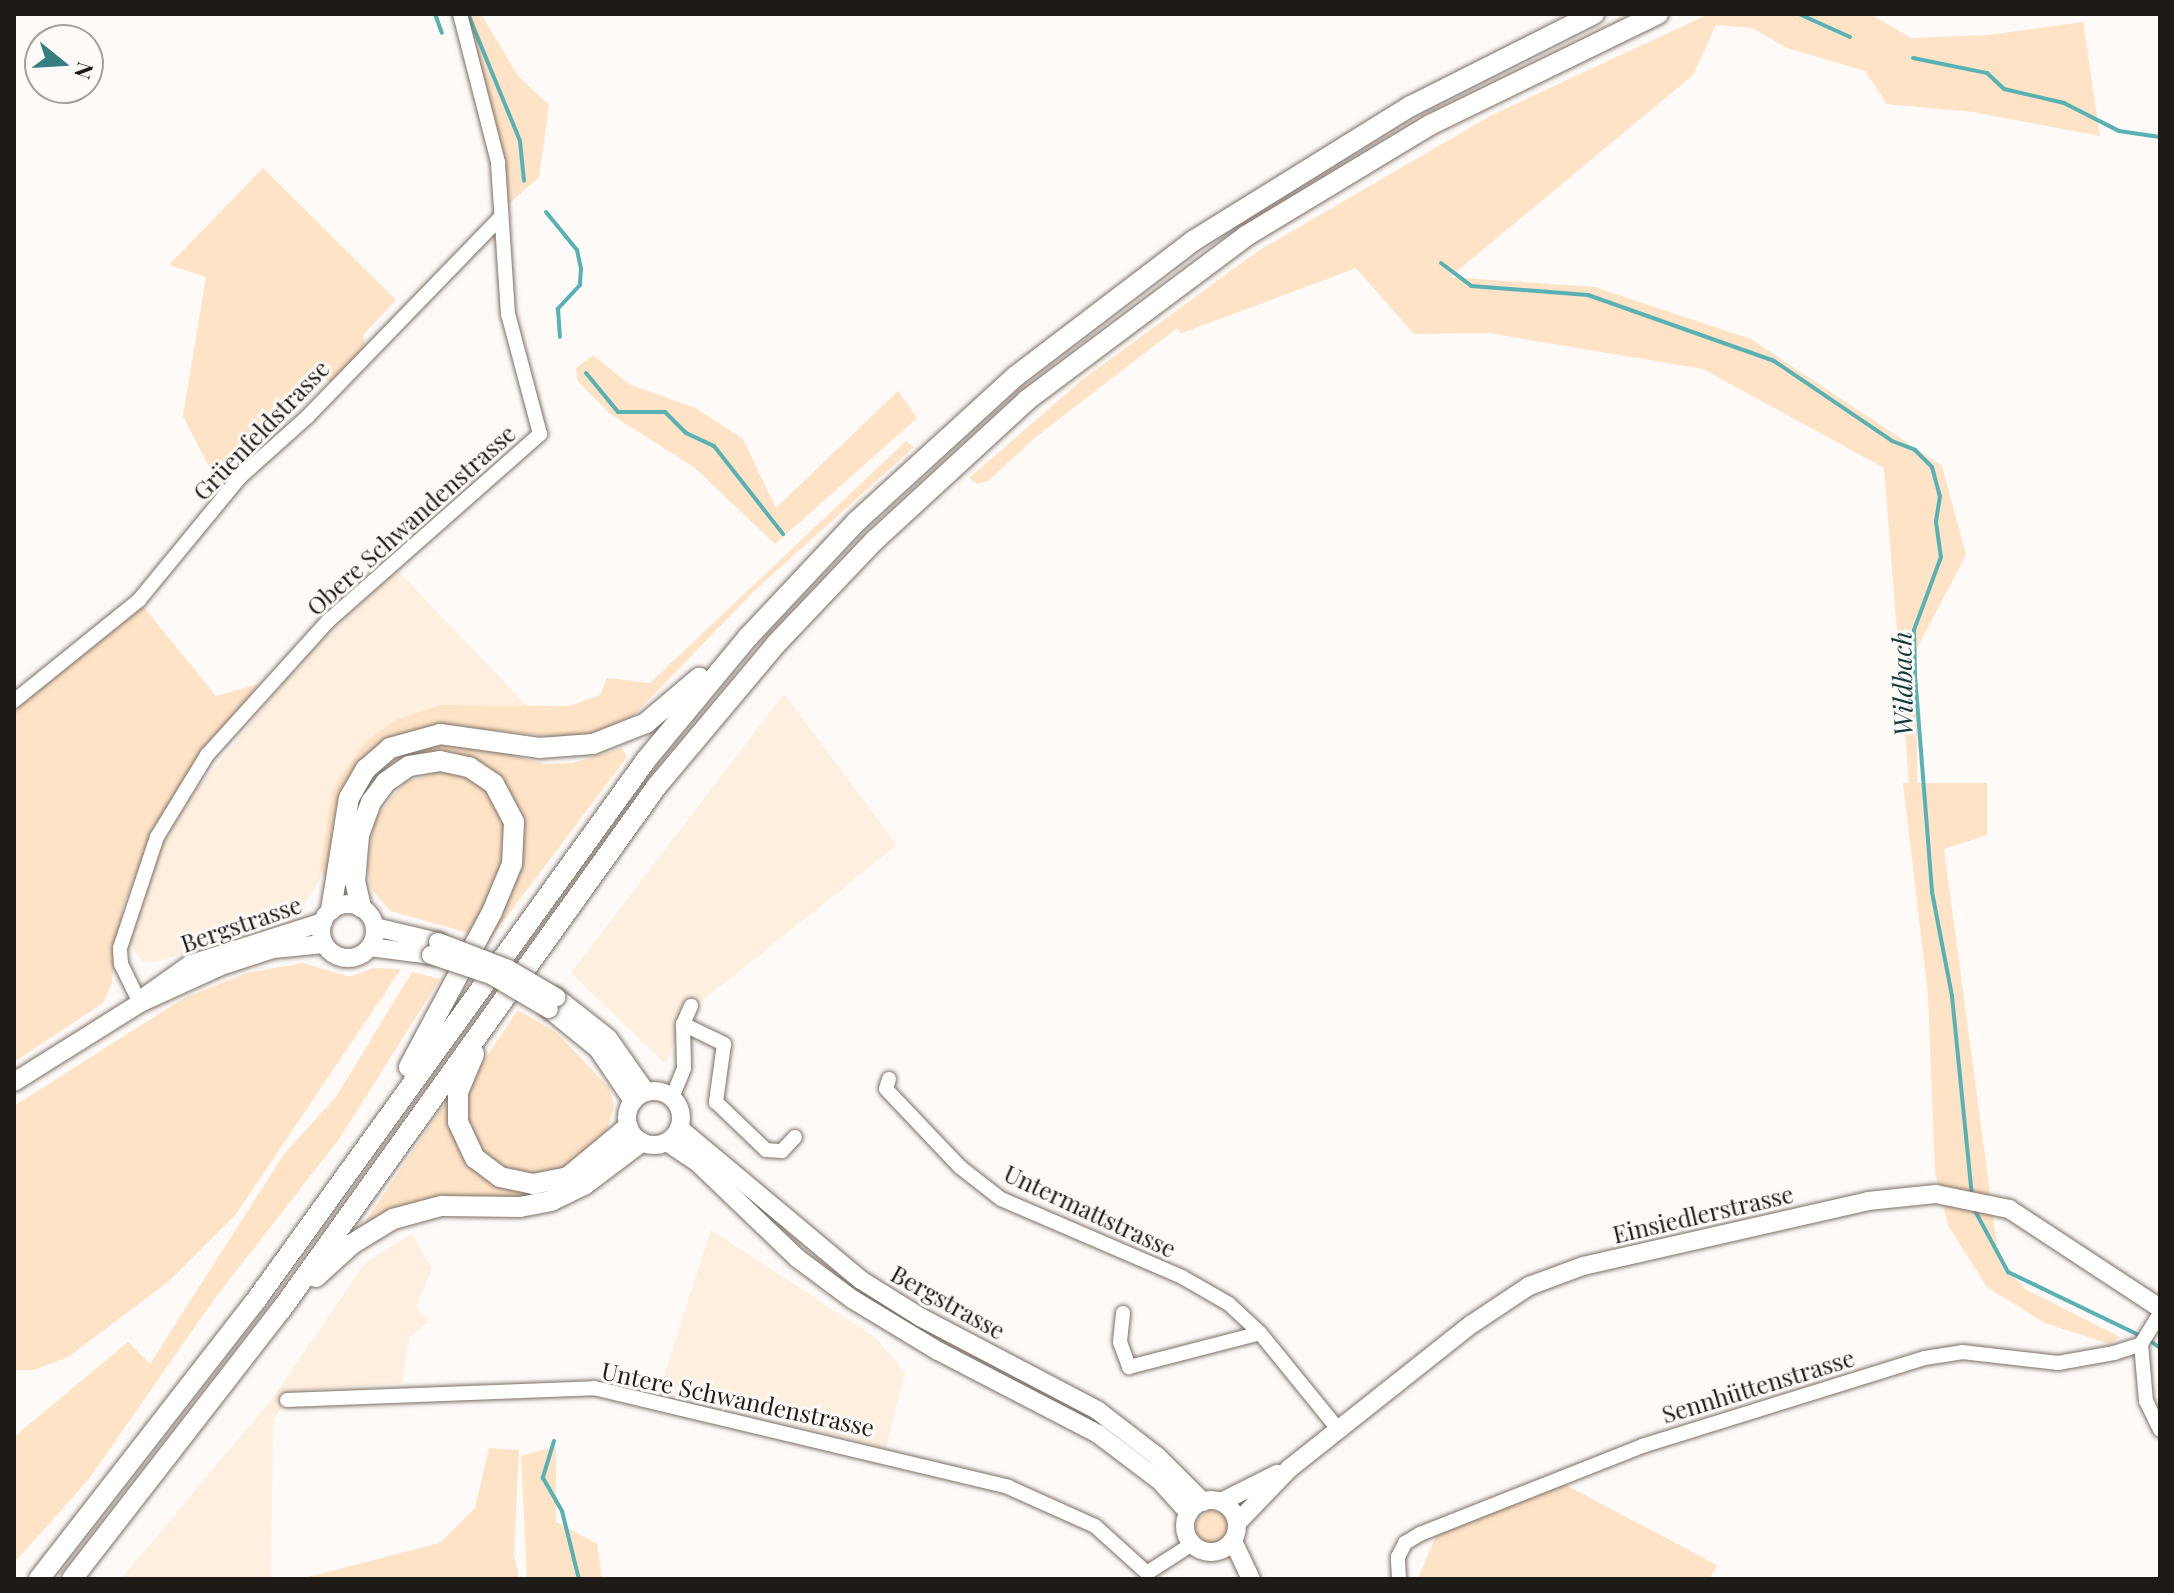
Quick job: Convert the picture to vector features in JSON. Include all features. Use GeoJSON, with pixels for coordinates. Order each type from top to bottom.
{"type":"FeatureCollection","features":[{"type":"Feature","properties":{"kind":"highway"},"geometry":{"type":"LineString","coordinates":[[327,916],[347,805],[360,777],[384,752],[433,735],[563,748],[620,736],[671,704],[784,598],[955,429],[1154,269],[1341,146],[1594,14]]}},
{"type":"Feature","properties":{"kind":"highway"},"geometry":{"type":"LineString","coordinates":[[72,1579],[281,1310],[496,1005],[657,786],[776,644],[875,540],[1027,400],[1170,289],[1334,179],[1501,87],[1658,14]]}},
{"type":"Feature","properties":{"kind":"highway"},"geometry":{"type":"LineString","coordinates":[[39,1579],[193,1386],[627,785],[784,598]]}},
{"type":"Feature","properties":{"kind":"highway"},"geometry":{"type":"LineString","coordinates":[[358,1158],[508,877],[514,822],[494,784],[469,767],[440,761],[409,766],[386,782],[371,802],[359,835],[355,882],[361,907]]}},
{"type":"Feature","properties":{"kind":"highway"},"geometry":{"type":"LineString","coordinates":[[496,1005],[464,1076],[456,1105],[463,1139],[485,1168],[526,1184],[560,1180],[635,1134]]}},
{"type":"Feature","properties":{"kind":"highway"},"geometry":{"type":"LineString","coordinates":[[281,1310],[346,1249],[393,1219],[441,1206],[520,1207],[551,1201],[584,1185],[635,1134]]}},
{"type":"Feature","properties":{"kind":"main road","name":"Bergstrasse"},"geometry":{"type":"LineString","coordinates":[[140,1003],[168,976],[191,964],[327,916],[342,904],[361,907]]}},
{"type":"Feature","properties":{"kind":"main road"},"geometry":{"type":"LineString","coordinates":[[361,907],[375,927],[370,947]]}},
{"type":"Feature","properties":{"kind":"main road","name":"Bergstrasse"},"geometry":{"type":"LineString","coordinates":[[324,944],[327,916]]}},
{"type":"Feature","properties":{"kind":"main road","name":"Bergstrasse"},"geometry":{"type":"LineString","coordinates":[[375,927],[508,969],[553,1003],[608,1038],[640,1097]]}},
{"type":"Feature","properties":{"kind":"main road","name":"Bergstrasse"},"geometry":{"type":"LineString","coordinates":[[14,1082],[140,1003],[253,955],[324,944]]}},
{"type":"Feature","properties":{"kind":"main road","name":"Bergstrasse"},"geometry":{"type":"LineString","coordinates":[[324,944],[335,954],[350,958],[370,947],[434,948]]}},
{"type":"Feature","properties":{"kind":"main road"},"geometry":{"type":"LineString","coordinates":[[640,1097],[672,1098],[680,1112],[673,1135],[635,1134],[640,1097]]}},
{"type":"Feature","properties":{"kind":"main road","name":"Bergstrasse"},"geometry":{"type":"LineString","coordinates":[[673,1135],[785,1248],[852,1299],[938,1351],[1098,1434],[1160,1481],[1204,1506],[1235,1532],[1251,1579]]}},
{"type":"Feature","properties":{"kind":"main road","name":"Einsiedlerstrasse"},"geometry":{"type":"LineString","coordinates":[[1235,1532],[1290,1468],[1338,1429],[1472,1324],[1554,1273],[1868,1201],[1936,1194],[1971,1199],[2037,1224],[2160,1308]]}},
{"type":"Feature","properties":{"kind":"main road","name":"Einsiedlerstrasse"},"geometry":{"type":"LineString","coordinates":[[1204,1506],[1290,1468]]}},
{"type":"Feature","properties":{"kind":"main road"},"geometry":{"type":"LineString","coordinates":[[1204,1506],[1185,1527],[1192,1544],[1214,1552],[1237,1579]]}},
{"type":"Feature","properties":{"kind":"main road"},"geometry":{"type":"LineString","coordinates":[[1214,1552],[1235,1532]]}},
{"type":"Feature","properties":{"kind":"street","name":"Obere Schwandenstrasse"},"geometry":{"type":"LineString","coordinates":[[140,1003],[121,964],[120,948],[157,837],[207,755],[328,621],[540,434],[508,314],[498,162],[460,14]]}},
{"type":"Feature","properties":{"kind":"street","name":"Grüenfeldstrasse"},"geometry":{"type":"LineString","coordinates":[[14,701],[139,600],[240,477],[307,417],[501,217]]}},
{"type":"Feature","properties":{"kind":"street"},"geometry":{"type":"LineString","coordinates":[[672,1098],[684,1068],[683,1024],[691,1006]]}},
{"type":"Feature","properties":{"kind":"street"},"geometry":{"type":"LineString","coordinates":[[683,1024],[724,1044],[716,1102],[766,1150],[782,1151],[795,1137]]}},
{"type":"Feature","properties":{"kind":"street","name":"Untermattstrasse"},"geometry":{"type":"LineString","coordinates":[[889,1079],[886,1089],[960,1167],[1001,1199],[1182,1277],[1229,1304],[1260,1333],[1338,1429]]}},
{"type":"Feature","properties":{"kind":"street"},"geometry":{"type":"LineString","coordinates":[[1123,1313],[1120,1342],[1129,1367],[1260,1333]]}},
{"type":"Feature","properties":{"kind":"street"},"geometry":{"type":"LineString","coordinates":[[2156,1320],[2141,1344],[2146,1401],[2160,1430]]}},
{"type":"Feature","properties":{"kind":"street","name":"Sennhüttenstrasse"},"geometry":{"type":"LineString","coordinates":[[1399,1579],[1398,1557],[1405,1543],[1420,1534],[1642,1446],[1925,1358],[1962,1352],[2058,1363],[2141,1344]]}},
{"type":"Feature","properties":{"kind":"street","name":"Untere Schwandenstrasse"},"geometry":{"type":"LineString","coordinates":[[287,1400],[594,1388],[651,1399],[1008,1487],[1095,1526],[1147,1576],[1192,1544]]}},
{"type":"Feature","properties":{"kind":"shaded area"},"geometry":{"type":"Polygon","coordinates":[[[464,14],[481,14],[518,76],[549,105],[539,177],[508,205],[464,14]]]}},
{"type":"Feature","properties":{"kind":"shaded area"},"geometry":{"type":"Polygon","coordinates":[[[1709,14],[1870,14],[1911,38],[1988,35],[2083,22],[2100,136],[1973,112],[1887,104],[1865,71],[1787,48],[1752,28],[1716,25],[1693,75],[1450,277],[1595,287],[1751,339],[1942,466],[1966,555],[1917,648],[1917,783],[1987,783],[1987,835],[1944,849],[1999,1260],[2025,1289],[2120,1337],[2110,1344],[2045,1323],[1987,1287],[1948,1225],[1935,1173],[1928,995],[1903,783],[1909,783],[1884,468],[1703,369],[1489,333],[1414,334],[1356,268],[1182,333],[1177,328],[1037,436],[988,481],[978,484],[969,478],[1083,379],[1258,251],[1492,115],[1709,14]]]}},
{"type":"Feature","properties":{"kind":"shaded area"},"geometry":{"type":"Polygon","coordinates":[[[263,168],[396,300],[363,335],[365,345],[331,383],[324,378],[250,450],[222,492],[183,416],[206,277],[169,265],[263,168]]]}},
{"type":"Feature","properties":{"kind":"shaded area"},"geometry":{"type":"Polygon","coordinates":[[[593,355],[629,384],[695,408],[743,439],[776,508],[898,391],[917,418],[775,544],[695,468],[609,413],[577,380],[576,368],[593,355]]]}},
{"type":"Feature","properties":{"kind":"shaded area"},"geometry":{"type":"Polygon","coordinates":[[[906,441],[914,447],[754,591],[633,716],[577,740],[461,726],[425,728],[349,779],[336,806],[326,880],[320,868],[333,788],[367,740],[396,720],[441,705],[569,706],[600,695],[607,678],[650,683],[906,441]]]}},
{"type":"Feature","properties":{"kind":"shaded area"},"geometry":{"type":"Polygon","coordinates":[[[396,569],[527,706],[480,705],[333,788],[321,878],[300,911],[160,961],[142,962],[130,944],[131,928],[160,848],[191,796],[299,664],[396,569]]]}},
{"type":"Feature","properties":{"kind":"shaded area"},"geometry":{"type":"Polygon","coordinates":[[[141,604],[216,696],[259,684],[199,759],[149,841],[123,907],[111,985],[103,1003],[14,1062],[14,704],[141,604]]]}},
{"type":"Feature","properties":{"kind":"shaded area"},"geometry":{"type":"Polygon","coordinates":[[[784,694],[897,845],[684,1015],[666,1064],[571,973],[784,694]]]}},
{"type":"Feature","properties":{"kind":"shaded area"},"geometry":{"type":"Polygon","coordinates":[[[448,744],[481,747],[544,764],[573,763],[622,748],[627,757],[490,939],[390,911],[370,887],[367,865],[374,819],[405,782],[432,774],[419,748],[448,744]]]}},
{"type":"Feature","properties":{"kind":"shaded area"},"geometry":{"type":"Polygon","coordinates":[[[303,963],[350,977],[373,968],[401,969],[236,1214],[169,1281],[68,1357],[34,1370],[14,1370],[14,1106],[184,998],[247,973],[303,963]]]}},
{"type":"Feature","properties":{"kind":"shaded area"},"geometry":{"type":"Polygon","coordinates":[[[412,972],[440,979],[339,1139],[215,1298],[88,1480],[14,1563],[14,1437],[128,1342],[150,1364],[284,1154],[336,1097],[412,972]]]}},
{"type":"Feature","properties":{"kind":"shaded area"},"geometry":{"type":"Polygon","coordinates":[[[518,1010],[557,1033],[609,1088],[614,1107],[607,1130],[576,1161],[561,1191],[363,1225],[449,1097],[475,1074],[518,1010]]]}},
{"type":"Feature","properties":{"kind":"shaded area"},"geometry":{"type":"Polygon","coordinates":[[[711,1230],[876,1338],[905,1373],[886,1448],[659,1391],[711,1230]]]}},
{"type":"Feature","properties":{"kind":"shaded area"},"geometry":{"type":"Polygon","coordinates":[[[412,1234],[432,1269],[416,1306],[428,1322],[409,1338],[402,1383],[293,1391],[273,1420],[271,1579],[121,1579],[273,1398],[365,1263],[412,1234]]]}},
{"type":"Feature","properties":{"kind":"shaded area"},"geometry":{"type":"Polygon","coordinates":[[[556,1446],[556,1522],[597,1544],[602,1579],[527,1579],[521,1456],[556,1446]]]}},
{"type":"Feature","properties":{"kind":"shaded area"},"geometry":{"type":"Polygon","coordinates":[[[489,1448],[519,1450],[514,1554],[519,1579],[300,1579],[440,1543],[475,1508],[489,1448]]]}},
{"type":"Feature","properties":{"kind":"shaded area"},"geometry":{"type":"Polygon","coordinates":[[[1560,1482],[1717,1565],[1709,1579],[1418,1579],[1439,1529],[1560,1482]]]}},
{"type":"Feature","properties":{"kind":"shaded area"},"geometry":{"type":"Polygon","coordinates":[[[1212,1511],[1223,1516],[1228,1527],[1223,1538],[1212,1543],[1201,1538],[1196,1527],[1201,1516],[1212,1511]]]}},
{"type":"Feature","properties":{"kind":"waterway"},"geometry":{"type":"LineString","coordinates":[[435,14],[442,33]]}},
{"type":"Feature","properties":{"kind":"waterway"},"geometry":{"type":"LineString","coordinates":[[468,14],[520,141],[524,181]]}},
{"type":"Feature","properties":{"kind":"waterway"},"geometry":{"type":"LineString","coordinates":[[1799,14],[1850,37]]}},
{"type":"Feature","properties":{"kind":"waterway"},"geometry":{"type":"LineString","coordinates":[[1913,58],[1987,73],[2004,89],[2064,103],[2119,131],[2160,137]]}},
{"type":"Feature","properties":{"kind":"waterway"},"geometry":{"type":"LineString","coordinates":[[546,212],[577,250],[581,269],[580,285],[558,309],[560,337]]}},
{"type":"Feature","properties":{"kind":"waterway","name":"Wildbach"},"geometry":{"type":"LineString","coordinates":[[1441,263],[1471,286],[1588,295],[1774,361],[1892,441],[1915,450],[1932,467],[1940,496],[1936,522],[1941,557],[1914,630],[1915,675],[1932,892],[1952,996],[1972,1197]]}},
{"type":"Feature","properties":{"kind":"waterway"},"geometry":{"type":"LineString","coordinates":[[586,373],[618,412],[665,412],[686,433],[714,446],[783,534]]}},
{"type":"Feature","properties":{"kind":"waterway","name":"Wildbach"},"geometry":{"type":"LineString","coordinates":[[1974,1209],[2008,1272],[2141,1336]]}},
{"type":"Feature","properties":{"kind":"waterway","name":"Wildbach"},"geometry":{"type":"LineString","coordinates":[[2149,1340],[2160,1348]]}},
{"type":"Feature","properties":{"kind":"waterway"},"geometry":{"type":"LineString","coordinates":[[554,1441],[543,1478],[562,1511],[579,1579]]}}]}
